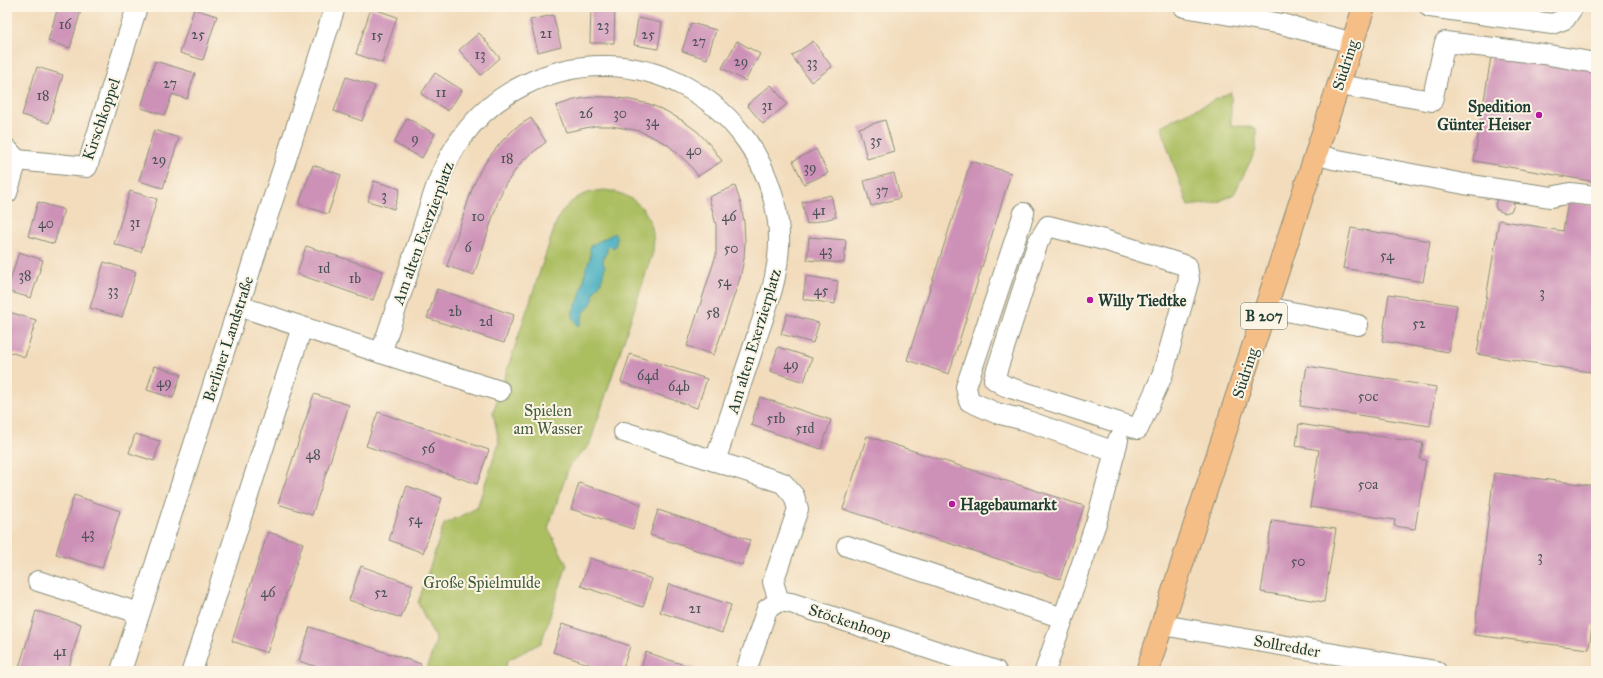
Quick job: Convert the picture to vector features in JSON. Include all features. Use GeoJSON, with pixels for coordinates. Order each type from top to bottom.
{"type":"FeatureCollection","features":[{"type":"Feature","properties":{"kind":"main road","name":"Südring"},"geometry":{"type":"LineString","coordinates":[[1147,671],[1364,7]]}},
{"type":"Feature","properties":{"kind":"street","name":"Kirschkoppel"},"geometry":{"type":"LineString","coordinates":[[12,154],[87,167],[137,7]]}},
{"type":"Feature","properties":{"kind":"street","name":"Berliner Landstraße"},"geometry":{"type":"LineString","coordinates":[[121,671],[336,7]]}},
{"type":"Feature","properties":{"kind":"street"},"geometry":{"type":"LineString","coordinates":[[1184,7],[1282,24],[1353,42]]}},
{"type":"Feature","properties":{"kind":"street"},"geometry":{"type":"LineString","coordinates":[[1430,7],[1552,24],[1565,19],[1573,7]]}},
{"type":"Feature","properties":{"kind":"street"},"geometry":{"type":"LineString","coordinates":[[1339,85],[1432,101],[1445,42],[1543,54],[1596,63]]}},
{"type":"Feature","properties":{"kind":"street","name":"Am alten Exerzierplatz"},"geometry":{"type":"LineString","coordinates":[[381,352],[444,169],[462,137],[474,123],[492,106],[517,88],[533,80],[556,72],[586,66],[605,65],[641,69],[659,74],[692,89],[722,111],[735,124],[756,154],[764,171],[774,200],[778,224],[778,261],[775,279],[715,461]]}},
{"type":"Feature","properties":{"kind":"street"},"geometry":{"type":"LineString","coordinates":[[7,193],[12,154]]}},
{"type":"Feature","properties":{"kind":"street"},"geometry":{"type":"LineString","coordinates":[[1316,154],[1464,184],[1551,197],[1570,193],[1596,196]]}},
{"type":"Feature","properties":{"kind":"street"},"geometry":{"type":"LineString","coordinates":[[1024,213],[966,387],[969,401],[996,413],[1025,420],[1115,452]]}},
{"type":"Feature","properties":{"kind":"street"},"geometry":{"type":"LineString","coordinates":[[1048,226],[1104,240],[1187,266],[1189,279],[1162,376],[1138,429],[1124,426],[1005,386],[994,379],[1038,242],[1048,226]]}},
{"type":"Feature","properties":{"kind":"street"},"geometry":{"type":"LineString","coordinates":[[239,306],[500,391]]}},
{"type":"Feature","properties":{"kind":"street"},"geometry":{"type":"LineString","coordinates":[[1266,307],[1358,325]]}},
{"type":"Feature","properties":{"kind":"street"},"geometry":{"type":"LineString","coordinates":[[192,671],[302,327]]}},
{"type":"Feature","properties":{"kind":"street"},"geometry":{"type":"LineString","coordinates":[[1045,671],[1097,520],[1115,452],[1124,426]]}},
{"type":"Feature","properties":{"kind":"street"},"geometry":{"type":"LineString","coordinates":[[624,432],[783,483],[794,496],[798,509],[773,582],[779,602],[767,609],[746,671]]}},
{"type":"Feature","properties":{"kind":"street"},"geometry":{"type":"LineString","coordinates":[[847,546],[1063,618]]}},
{"type":"Feature","properties":{"kind":"street"},"geometry":{"type":"LineString","coordinates":[[38,580],[139,613]]}},
{"type":"Feature","properties":{"kind":"street","name":"Stöckenhoop"},"geometry":{"type":"LineString","coordinates":[[779,602],[791,603],[996,671]]}},
{"type":"Feature","properties":{"kind":"street","name":"Sollredder"},"geometry":{"type":"LineString","coordinates":[[1162,625],[1407,669],[1436,671]]}},
{"type":"Feature","properties":{"kind":"green space"},"geometry":{"type":"Polygon","coordinates":[[[1231,92],[1231,125],[1256,128],[1256,150],[1234,194],[1218,202],[1188,206],[1160,126],[1231,92]]]}},
{"type":"Feature","properties":{"kind":"green space"},"geometry":{"type":"Polygon","coordinates":[[[604,190],[627,196],[643,209],[652,228],[653,252],[589,446],[570,464],[548,528],[567,565],[541,643],[508,660],[504,671],[426,671],[436,640],[418,603],[444,524],[477,508],[499,442],[493,412],[557,220],[570,203],[582,195],[604,190]]]}},
{"type":"Feature","properties":{"kind":"water"},"geometry":{"type":"Polygon","coordinates":[[[615,233],[616,244],[614,248],[610,246],[607,248],[607,252],[604,256],[603,263],[605,267],[601,282],[594,292],[593,301],[583,314],[579,327],[573,318],[573,311],[579,299],[586,267],[590,259],[590,246],[615,233]]]}},
{"type":"Feature","properties":{"kind":"building"},"geometry":{"type":"Polygon","coordinates":[[[58,7],[82,7],[70,48],[48,41],[58,7]]]}},
{"type":"Feature","properties":{"kind":"building"},"geometry":{"type":"Polygon","coordinates":[[[591,7],[615,7],[614,43],[590,43],[591,7]]]}},
{"type":"Feature","properties":{"kind":"building"},"geometry":{"type":"Polygon","coordinates":[[[371,8],[397,17],[382,63],[356,54],[371,8]]]}},
{"type":"Feature","properties":{"kind":"building"},"geometry":{"type":"Polygon","coordinates":[[[194,9],[217,16],[203,60],[180,53],[194,9]]]}},
{"type":"Feature","properties":{"kind":"building"},"geometry":{"type":"Polygon","coordinates":[[[553,15],[561,46],[538,52],[530,20],[553,15]]]}},
{"type":"Feature","properties":{"kind":"building"},"geometry":{"type":"Polygon","coordinates":[[[638,18],[662,23],[658,49],[634,45],[638,18]]]}},
{"type":"Feature","properties":{"kind":"building"},"geometry":{"type":"Polygon","coordinates":[[[691,23],[716,30],[707,59],[682,51],[691,23]]]}},
{"type":"Feature","properties":{"kind":"building"},"geometry":{"type":"Polygon","coordinates":[[[479,33],[500,58],[481,75],[459,50],[479,33]]]}},
{"type":"Feature","properties":{"kind":"building"},"geometry":{"type":"Polygon","coordinates":[[[737,41],[760,54],[745,81],[722,68],[737,41]]]}},
{"type":"Feature","properties":{"kind":"building"},"geometry":{"type":"Polygon","coordinates":[[[813,41],[832,67],[811,82],[792,56],[813,41]]]}},
{"type":"Feature","properties":{"kind":"building","name":"Spedition Günter Heiser"},"geometry":{"type":"Polygon","coordinates":[[[1492,51],[1596,68],[1596,182],[1474,161],[1492,51]]]}},
{"type":"Feature","properties":{"kind":"building"},"geometry":{"type":"Polygon","coordinates":[[[155,61],[195,73],[187,99],[172,94],[165,115],[141,108],[155,61]]]}},
{"type":"Feature","properties":{"kind":"building"},"geometry":{"type":"Polygon","coordinates":[[[37,67],[63,75],[49,123],[22,115],[37,67]]]}},
{"type":"Feature","properties":{"kind":"building"},"geometry":{"type":"Polygon","coordinates":[[[435,73],[462,90],[448,111],[421,94],[435,73]]]}},
{"type":"Feature","properties":{"kind":"building"},"geometry":{"type":"Polygon","coordinates":[[[346,77],[375,86],[362,121],[334,111],[346,77]]]}},
{"type":"Feature","properties":{"kind":"building"},"geometry":{"type":"Polygon","coordinates":[[[771,85],[787,104],[763,124],[747,105],[771,85]]]}},
{"type":"Feature","properties":{"kind":"building"},"geometry":{"type":"Polygon","coordinates":[[[593,97],[612,97],[631,100],[649,104],[666,111],[698,132],[722,161],[698,176],[689,164],[667,144],[640,131],[611,126],[595,126],[566,132],[556,106],[574,100],[593,97]]]}},
{"type":"Feature","properties":{"kind":"building"},"geometry":{"type":"Polygon","coordinates":[[[407,118],[435,134],[422,158],[394,143],[407,118]]]}},
{"type":"Feature","properties":{"kind":"building"},"geometry":{"type":"Polygon","coordinates":[[[531,118],[546,142],[522,161],[505,185],[499,198],[474,275],[447,266],[472,189],[480,171],[502,141],[515,128],[531,118]]]}},
{"type":"Feature","properties":{"kind":"building"},"geometry":{"type":"Polygon","coordinates":[[[885,120],[894,151],[867,159],[859,128],[885,120]]]}},
{"type":"Feature","properties":{"kind":"building"},"geometry":{"type":"Polygon","coordinates":[[[154,130],[179,138],[163,188],[139,181],[154,130]]]}},
{"type":"Feature","properties":{"kind":"building"},"geometry":{"type":"Polygon","coordinates":[[[816,149],[828,173],[804,184],[793,161],[816,149]]]}},
{"type":"Feature","properties":{"kind":"building"},"geometry":{"type":"Polygon","coordinates":[[[971,161],[1011,173],[949,374],[907,360],[971,161]]]}},
{"type":"Feature","properties":{"kind":"building"},"geometry":{"type":"Polygon","coordinates":[[[313,165],[341,175],[328,214],[299,204],[313,165]]]}},
{"type":"Feature","properties":{"kind":"building"},"geometry":{"type":"Polygon","coordinates":[[[894,173],[900,198],[871,206],[864,181],[894,173]]]}},
{"type":"Feature","properties":{"kind":"building"},"geometry":{"type":"Polygon","coordinates":[[[374,181],[400,189],[394,209],[368,201],[374,181]]]}},
{"type":"Feature","properties":{"kind":"building"},"geometry":{"type":"Polygon","coordinates":[[[735,186],[741,204],[744,222],[744,259],[740,278],[714,355],[687,346],[716,255],[716,225],[709,197],[735,186]]]}},
{"type":"Feature","properties":{"kind":"building"},"geometry":{"type":"Polygon","coordinates":[[[130,191],[157,199],[141,252],[114,244],[130,191]]]}},
{"type":"Feature","properties":{"kind":"building"},"geometry":{"type":"Polygon","coordinates":[[[831,195],[836,217],[807,224],[802,202],[831,195]]]}},
{"type":"Feature","properties":{"kind":"building"},"geometry":{"type":"Polygon","coordinates":[[[1497,199],[1513,199],[1514,205],[1511,211],[1505,213],[1497,210],[1495,205],[1497,199]]]}},
{"type":"Feature","properties":{"kind":"building"},"geometry":{"type":"Polygon","coordinates":[[[38,202],[64,210],[54,244],[28,236],[38,202]]]}},
{"type":"Feature","properties":{"kind":"building"},"geometry":{"type":"Polygon","coordinates":[[[1568,202],[1596,206],[1596,373],[1477,354],[1499,220],[1563,231],[1568,202]]]}},
{"type":"Feature","properties":{"kind":"building"},"geometry":{"type":"Polygon","coordinates":[[[1351,228],[1430,241],[1423,282],[1343,268],[1351,228]]]}},
{"type":"Feature","properties":{"kind":"building"},"geometry":{"type":"Polygon","coordinates":[[[809,237],[846,240],[844,263],[807,260],[809,237]]]}},
{"type":"Feature","properties":{"kind":"building"},"geometry":{"type":"Polygon","coordinates":[[[306,246],[383,271],[373,300],[297,274],[306,246]]]}},
{"type":"Feature","properties":{"kind":"building"},"geometry":{"type":"Polygon","coordinates":[[[19,252],[43,260],[31,298],[7,291],[19,252]]]}},
{"type":"Feature","properties":{"kind":"building"},"geometry":{"type":"Polygon","coordinates":[[[104,262],[136,272],[122,317],[90,308],[104,262]]]}},
{"type":"Feature","properties":{"kind":"building"},"geometry":{"type":"Polygon","coordinates":[[[806,276],[838,281],[835,304],[803,299],[806,276]]]}},
{"type":"Feature","properties":{"kind":"building"},"geometry":{"type":"Polygon","coordinates":[[[437,289],[514,315],[504,343],[427,318],[437,289]]]}},
{"type":"Feature","properties":{"kind":"building"},"geometry":{"type":"Polygon","coordinates":[[[1389,294],[1457,305],[1449,352],[1382,341],[1389,294]]]}},
{"type":"Feature","properties":{"kind":"building"},"geometry":{"type":"Polygon","coordinates":[[[9,312],[36,320],[25,357],[7,351],[7,317],[9,312]]]}},
{"type":"Feature","properties":{"kind":"building"},"geometry":{"type":"Polygon","coordinates":[[[787,314],[819,323],[813,343],[781,334],[787,314]]]}},
{"type":"Feature","properties":{"kind":"building"},"geometry":{"type":"Polygon","coordinates":[[[778,347],[812,358],[804,382],[770,371],[778,347]]]}},
{"type":"Feature","properties":{"kind":"building"},"geometry":{"type":"Polygon","coordinates":[[[630,354],[707,379],[697,408],[621,382],[630,354]]]}},
{"type":"Feature","properties":{"kind":"building"},"geometry":{"type":"Polygon","coordinates":[[[154,366],[181,374],[173,398],[147,390],[154,366]]]}},
{"type":"Feature","properties":{"kind":"building"},"geometry":{"type":"Polygon","coordinates":[[[1307,366],[1436,387],[1430,426],[1300,406],[1307,366]]]}},
{"type":"Feature","properties":{"kind":"building"},"geometry":{"type":"Polygon","coordinates":[[[314,394],[349,405],[312,515],[278,504],[314,394]]]}},
{"type":"Feature","properties":{"kind":"building"},"geometry":{"type":"Polygon","coordinates":[[[760,397],[831,420],[821,449],[751,425],[760,397]]]}},
{"type":"Feature","properties":{"kind":"building"},"geometry":{"type":"Polygon","coordinates":[[[378,412],[489,450],[477,484],[366,446],[378,412]]]}},
{"type":"Feature","properties":{"kind":"building"},"geometry":{"type":"Polygon","coordinates":[[[1299,424],[1423,443],[1420,459],[1426,460],[1415,529],[1394,526],[1395,520],[1310,507],[1319,450],[1296,446],[1299,424]]]}},
{"type":"Feature","properties":{"kind":"building"},"geometry":{"type":"Polygon","coordinates":[[[135,434],[160,441],[154,461],[129,453],[135,434]]]}},
{"type":"Feature","properties":{"kind":"building"},"geometry":{"type":"Polygon","coordinates":[[[867,436],[1084,506],[1060,579],[843,509],[867,436]]]}},
{"type":"Feature","properties":{"kind":"building"},"geometry":{"type":"Polygon","coordinates":[[[1494,473],[1596,486],[1596,626],[1592,625],[1589,649],[1474,635],[1494,473]]]}},
{"type":"Feature","properties":{"kind":"building"},"geometry":{"type":"Polygon","coordinates":[[[579,483],[641,504],[633,529],[571,509],[579,483]]]}},
{"type":"Feature","properties":{"kind":"building"},"geometry":{"type":"Polygon","coordinates":[[[407,486],[442,498],[423,553],[389,540],[407,486]]]}},
{"type":"Feature","properties":{"kind":"building"},"geometry":{"type":"Polygon","coordinates":[[[74,495],[120,511],[102,568],[56,554],[74,495]]]}},
{"type":"Feature","properties":{"kind":"building"},"geometry":{"type":"Polygon","coordinates":[[[658,510],[750,540],[742,565],[650,535],[658,510]]]}},
{"type":"Feature","properties":{"kind":"building"},"geometry":{"type":"Polygon","coordinates":[[[1272,520],[1336,529],[1324,602],[1261,592],[1272,520]]]}},
{"type":"Feature","properties":{"kind":"building"},"geometry":{"type":"Polygon","coordinates":[[[268,532],[303,543],[267,653],[232,641],[268,532]]]}},
{"type":"Feature","properties":{"kind":"building"},"geometry":{"type":"Polygon","coordinates":[[[590,558],[652,579],[643,607],[581,586],[590,558]]]}},
{"type":"Feature","properties":{"kind":"building"},"geometry":{"type":"Polygon","coordinates":[[[361,566],[413,585],[401,618],[349,600],[361,566]]]}},
{"type":"Feature","properties":{"kind":"building"},"geometry":{"type":"Polygon","coordinates":[[[669,584],[731,605],[722,633],[660,612],[669,584]]]}},
{"type":"Feature","properties":{"kind":"building"},"geometry":{"type":"Polygon","coordinates":[[[36,611],[81,624],[68,671],[18,671],[36,611]]]}},
{"type":"Feature","properties":{"kind":"building"},"geometry":{"type":"Polygon","coordinates":[[[563,623],[630,646],[622,671],[609,671],[553,652],[563,623]]]}},
{"type":"Feature","properties":{"kind":"building"},"geometry":{"type":"Polygon","coordinates":[[[310,627],[421,664],[419,671],[329,671],[299,661],[310,627]]]}},
{"type":"Feature","properties":{"kind":"building"},"geometry":{"type":"Polygon","coordinates":[[[646,652],[702,671],[640,671],[646,652]]]}},
{"type":"Feature","properties":{"kind":"place","name":"Spedition Günter Heiser"},"geometry":{"type":"Point","coordinates":[1539,115]}},
{"type":"Feature","properties":{"kind":"place","name":"Willy Tiedtke"},"geometry":{"type":"Point","coordinates":[1090,300]}},
{"type":"Feature","properties":{"kind":"place","name":"Hagebaumarkt"},"geometry":{"type":"Point","coordinates":[952,504]}},
{"type":"Feature","properties":{"kind":"park label","name":"Spielen am Wasser"},"geometry":{"type":"Point","coordinates":[548,419]}},
{"type":"Feature","properties":{"kind":"park label","name":"Große Spielmulde"},"geometry":{"type":"Point","coordinates":[482,582]}}]}
